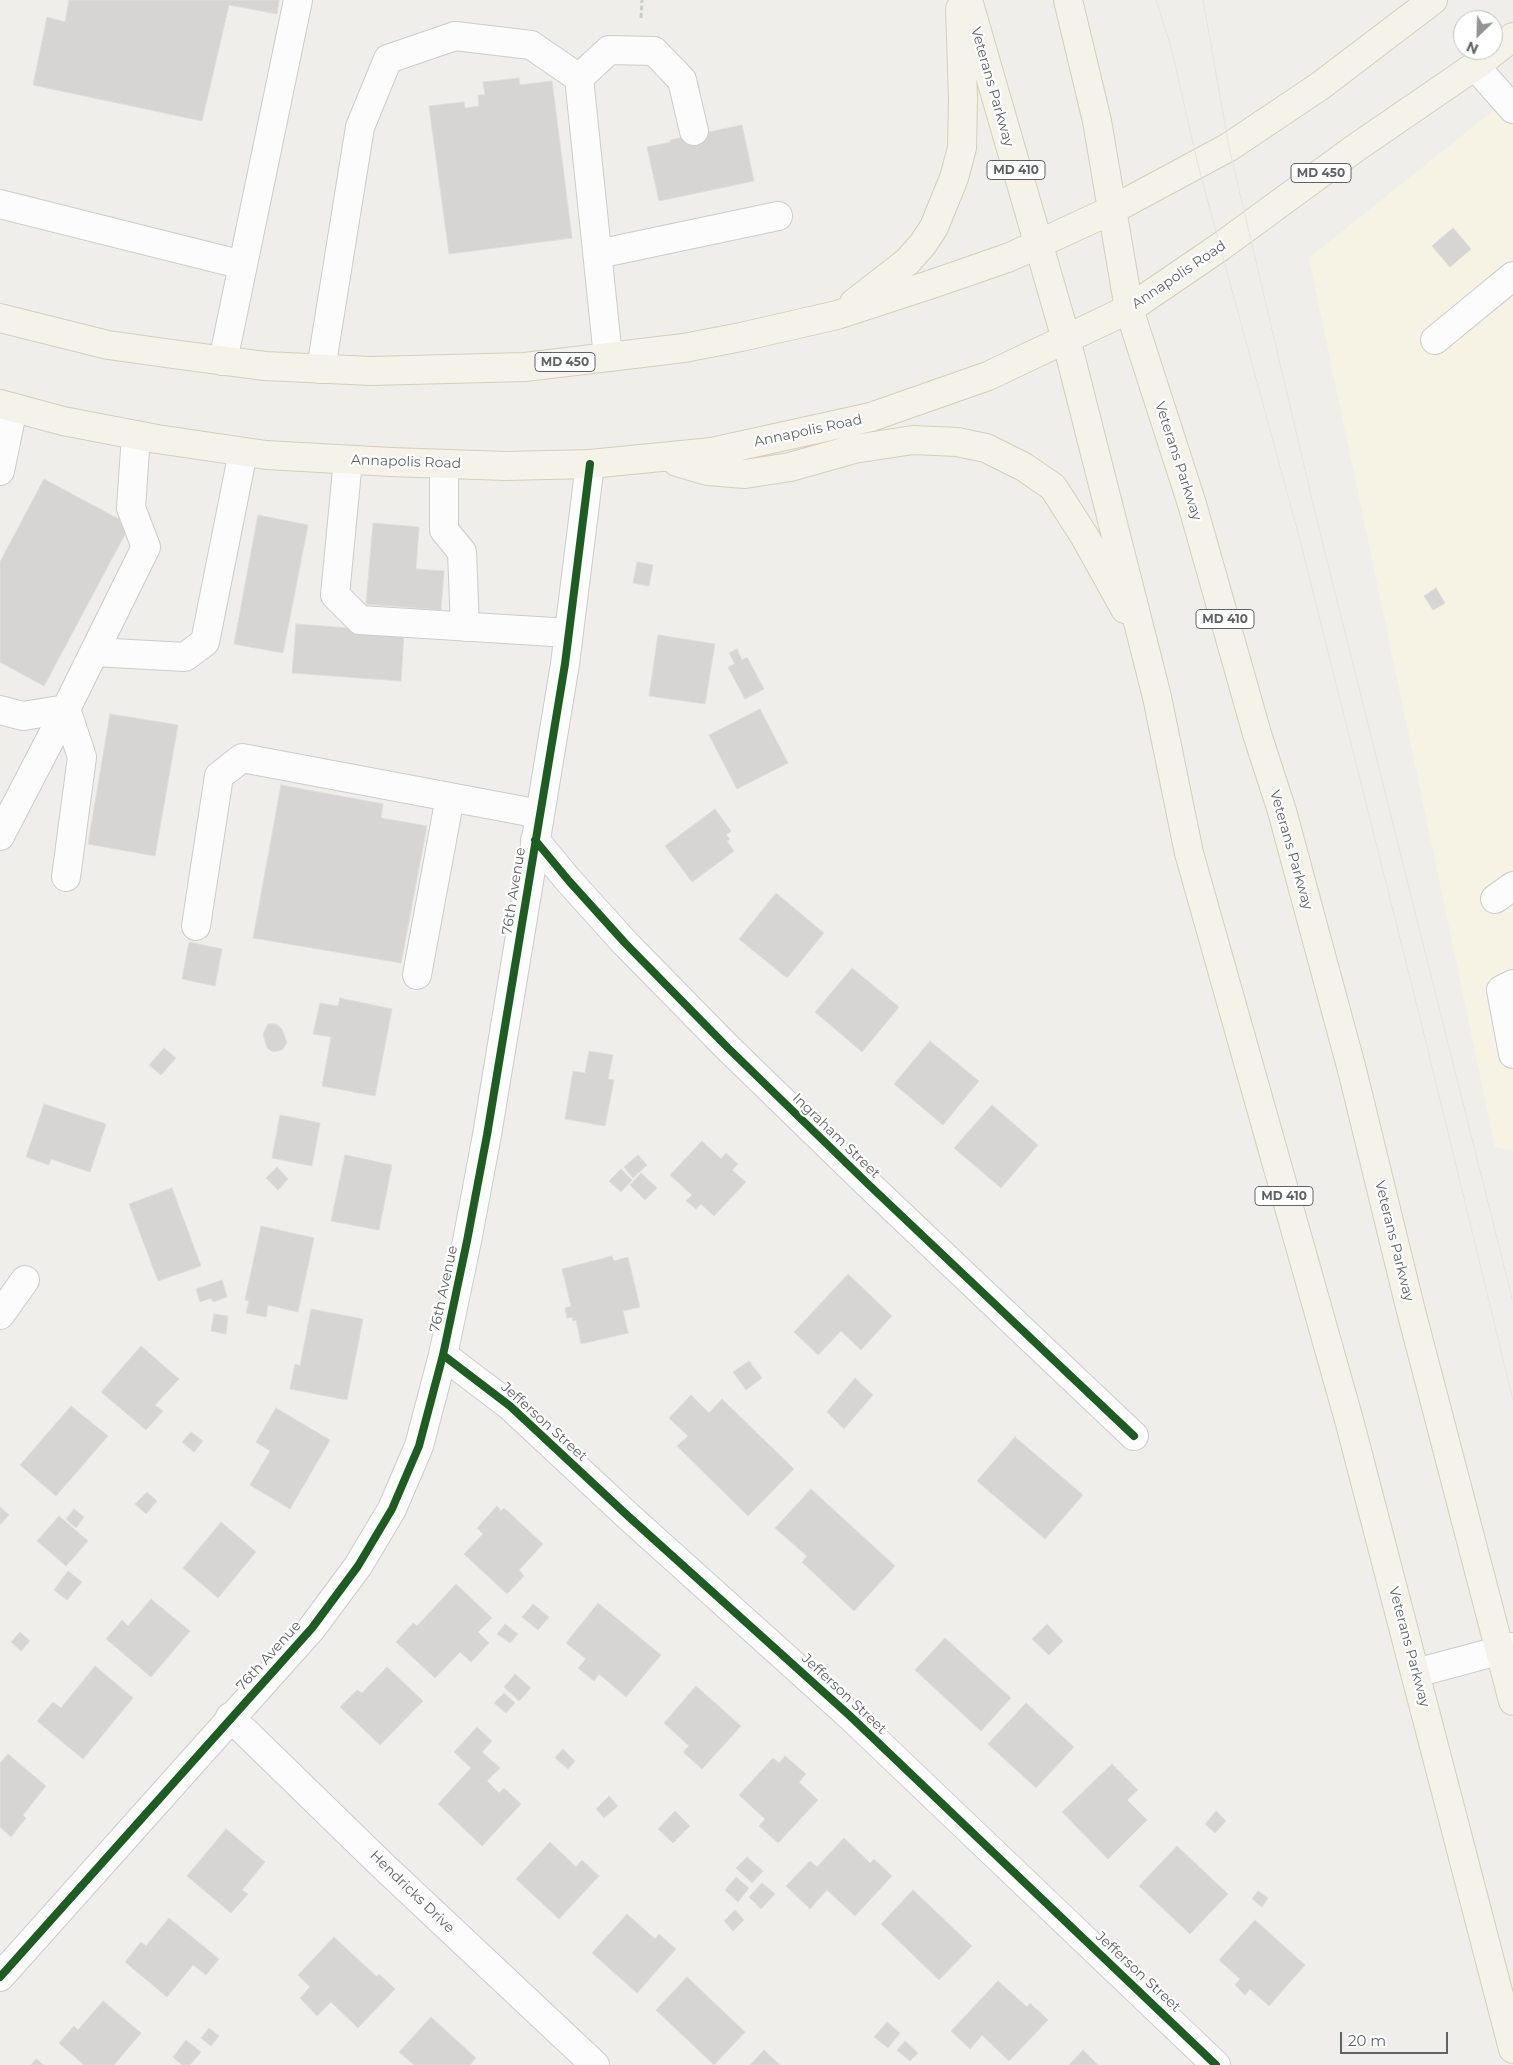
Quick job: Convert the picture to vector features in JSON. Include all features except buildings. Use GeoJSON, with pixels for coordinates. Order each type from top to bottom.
{"type":"FeatureCollection","features":[{"type":"Feature","properties":{"kind":"main road"},"geometry":{"type":"LineString","coordinates":[[837,315],[908,261],[923,244],[934,227],[954,178],[962,148],[959,0]]}},
{"type":"Feature","properties":{"kind":"main road","name":"Veterans Parkway"},"geometry":{"type":"LineString","coordinates":[[968,0],[1066,339],[1157,697],[1189,853],[1346,1410],[1513,2049]]}},
{"type":"Feature","properties":{"kind":"main road","name":"Veterans Parkway"},"geometry":{"type":"LineString","coordinates":[[1068,0],[1097,121],[1129,310],[1192,504],[1257,734],[1282,811],[1352,1070],[1410,1306],[1506,1649],[1513,1701]]}},
{"type":"Feature","properties":{"kind":"main road","name":"MD 450"},"geometry":{"type":"LineString","coordinates":[[0,318],[108,345],[265,366],[370,371],[525,367],[684,348],[837,315],[1010,257],[1112,210],[1229,147],[1320,86],[1433,0]]}},
{"type":"Feature","properties":{"kind":"main road","name":"Annapolis Road"},"geometry":{"type":"LineString","coordinates":[[6,406],[63,421],[243,452],[348,460],[506,466],[590,464],[712,452],[871,417],[988,376],[1129,310],[1513,37]]}},
{"type":"Feature","properties":{"kind":"main road","name":"Veterans Parkway"},"geometry":{"type":"LineString","coordinates":[[658,457],[708,471],[745,474],[790,467],[854,449],[913,440],[957,442],[986,448],[1024,467],[1053,487],[1085,537],[1142,637]]}},
{"type":"Feature","properties":{"kind":"street"},"geometry":{"type":"LineString","coordinates":[[223,361],[298,0]]}},
{"type":"Feature","properties":{"kind":"street"},"geometry":{"type":"LineString","coordinates":[[321,369],[360,127],[388,59],[455,36],[530,45],[579,78],[608,357]]}},
{"type":"Feature","properties":{"kind":"street"},"geometry":{"type":"LineString","coordinates":[[579,78],[608,50],[654,51],[682,80],[694,131]]}},
{"type":"Feature","properties":{"kind":"street"},"geometry":{"type":"LineString","coordinates":[[1474,66],[1513,109]]}},
{"type":"Feature","properties":{"kind":"street"},"geometry":{"type":"LineString","coordinates":[[0,204],[243,264]]}},
{"type":"Feature","properties":{"kind":"street"},"geometry":{"type":"LineString","coordinates":[[598,254],[778,216]]}},
{"type":"Feature","properties":{"kind":"street"},"geometry":{"type":"LineString","coordinates":[[1434,340],[1513,276]]}},
{"type":"Feature","properties":{"kind":"street"},"geometry":{"type":"LineString","coordinates":[[0,471],[6,406]]}},
{"type":"Feature","properties":{"kind":"street"},"geometry":{"type":"LineString","coordinates":[[0,836],[66,710],[146,547],[131,508],[136,435]]}},
{"type":"Feature","properties":{"kind":"street"},"geometry":{"type":"LineString","coordinates":[[94,652],[185,656],[205,642],[243,452]]}},
{"type":"Feature","properties":{"kind":"street"},"geometry":{"type":"LineString","coordinates":[[348,460],[335,595],[360,620],[569,633]]}},
{"type":"Feature","properties":{"kind":"street"},"geometry":{"type":"LineString","coordinates":[[444,464],[444,530],[462,552],[465,627]]}},
{"type":"Feature","properties":{"kind":"street","name":"76th Avenue"},"geometry":{"type":"LineString","coordinates":[[0,1977],[312,1628],[358,1566],[392,1509],[419,1446],[443,1355],[487,1135],[569,633],[590,464]]}},
{"type":"Feature","properties":{"kind":"street"},"geometry":{"type":"LineString","coordinates":[[0,710],[23,716],[66,710]]}},
{"type":"Feature","properties":{"kind":"street"},"geometry":{"type":"LineString","coordinates":[[66,710],[82,757],[66,876]]}},
{"type":"Feature","properties":{"kind":"street"},"geometry":{"type":"LineString","coordinates":[[196,926],[219,776],[242,758],[450,797],[538,827]]}},
{"type":"Feature","properties":{"kind":"street"},"geometry":{"type":"LineString","coordinates":[[417,975],[450,797]]}},
{"type":"Feature","properties":{"kind":"street","name":"Ingraham Street"},"geometry":{"type":"LineString","coordinates":[[538,827],[569,881],[625,943],[728,1048],[868,1184],[1134,1436]]}},
{"type":"Feature","properties":{"kind":"street"},"geometry":{"type":"LineString","coordinates":[[1513,984],[1501,990],[1513,1054]]}},
{"type":"Feature","properties":{"kind":"street"},"geometry":{"type":"LineString","coordinates":[[0,1315],[25,1280]]}},
{"type":"Feature","properties":{"kind":"street","name":"Jefferson Street"},"geometry":{"type":"LineString","coordinates":[[443,1355],[510,1406],[628,1516],[849,1715],[1216,2065]]}},
{"type":"Feature","properties":{"kind":"street"},"geometry":{"type":"LineString","coordinates":[[1416,1673],[1506,1649]]}},
{"type":"Feature","properties":{"kind":"street","name":"Hendricks Drive"},"geometry":{"type":"LineString","coordinates":[[230,1718],[381,1864],[595,2065]]}},
{"type":"Feature","properties":{"kind":"shaded area"},"geometry":{"type":"Polygon","coordinates":[[[1513,95],[1513,1150],[1511,1150],[1495,1147],[1309,258],[1513,95]]]}},
{"type":"Feature","properties":{"kind":"tram line"},"geometry":{"type":"LineString","coordinates":[[1156,0],[1171,47],[1198,165],[1300,540],[1426,1042],[1513,1400]]}},
{"type":"Feature","properties":{"kind":"tram line"},"geometry":{"type":"LineString","coordinates":[[1203,0],[1229,147],[1320,533],[1513,1302]]}},
{"type":"Feature","properties":{"kind":"cycle path"},"geometry":{"type":"LineString","coordinates":[[0,1977],[312,1628],[358,1566],[392,1509],[419,1446],[443,1355],[487,1135],[565,664],[590,464]]}},
{"type":"Feature","properties":{"kind":"cycle path"},"geometry":{"type":"LineString","coordinates":[[535,840],[625,943],[728,1048],[868,1184],[1134,1436]]}},
{"type":"Feature","properties":{"kind":"cycle path"},"geometry":{"type":"LineString","coordinates":[[443,1355],[510,1406],[628,1516],[849,1715],[1216,2065]]}}]}
